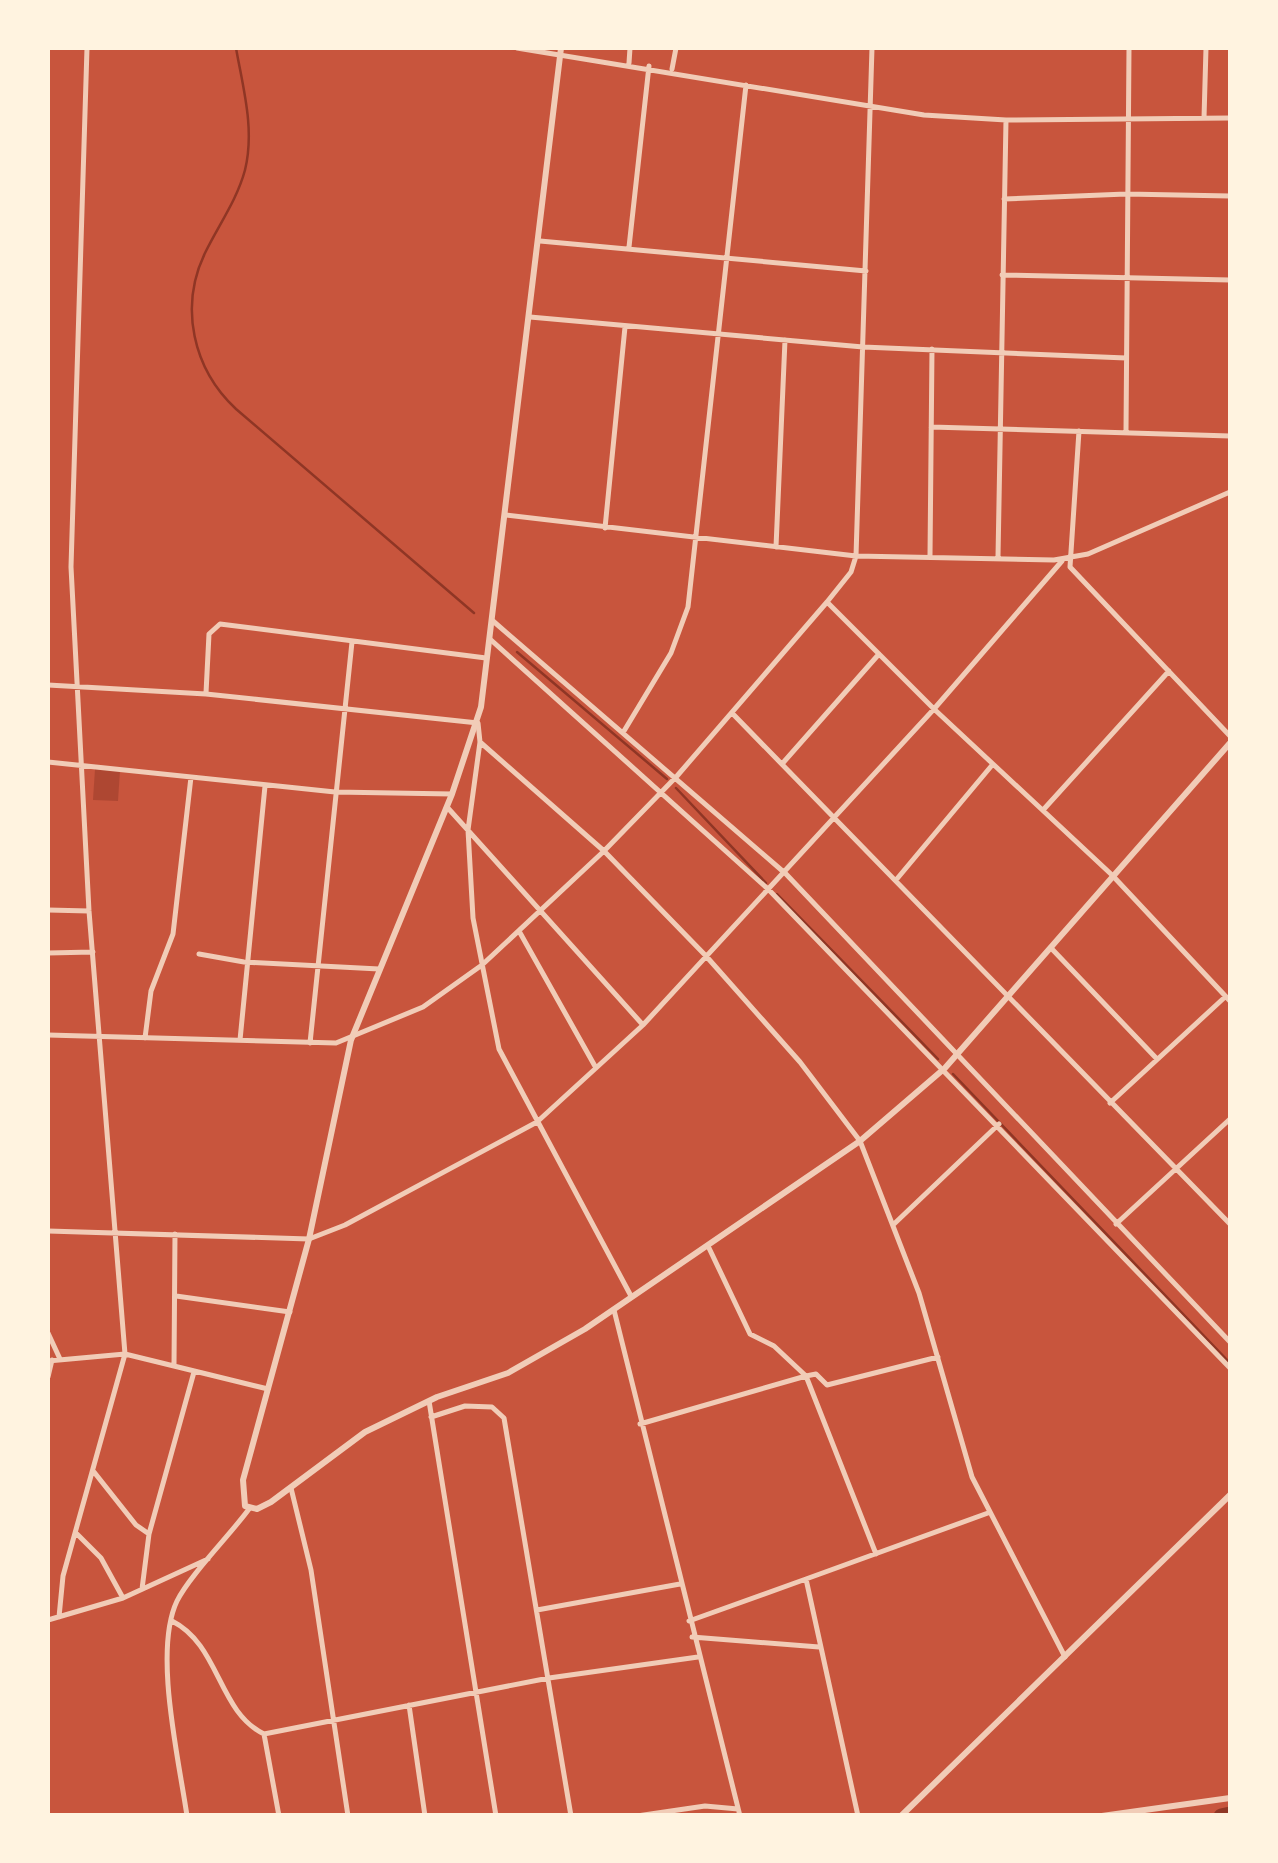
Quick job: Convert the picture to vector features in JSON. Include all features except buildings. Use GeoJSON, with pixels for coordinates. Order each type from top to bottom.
{"type":"FeatureCollection","features":[{"type":"Feature","properties":{"kind":"street"},"geometry":{"type":"LineString","coordinates":[[59,1617],[63,1576],[125,1354],[89,911],[70,523],[88,48]]}},
{"type":"Feature","properties":{"kind":"street"},"geometry":{"type":"LineString","coordinates":[[518,48],[561,50],[870,109],[1006,120],[1230,118]]}},
{"type":"Feature","properties":{"kind":"street"},"geometry":{"type":"LineString","coordinates":[[629,63],[630,48]]}},
{"type":"Feature","properties":{"kind":"street"},"geometry":{"type":"LineString","coordinates":[[672,70],[676,48]]}},
{"type":"Feature","properties":{"kind":"street"},"geometry":{"type":"LineString","coordinates":[[48,1034],[310,1043],[351,1040],[423,1007],[482,965],[604,851],[677,776],[827,602],[851,572],[856,556],[872,48]]}},
{"type":"Feature","properties":{"kind":"street"},"geometry":{"type":"LineString","coordinates":[[1126,432],[1129,48]]}},
{"type":"Feature","properties":{"kind":"street"},"geometry":{"type":"LineString","coordinates":[[1204,118],[1206,48]]}},
{"type":"Feature","properties":{"kind":"street"},"geometry":{"type":"LineString","coordinates":[[250,1509],[242,1495],[243,1480],[309,1239],[351,1040],[478,723],[492,640],[561,50]]}},
{"type":"Feature","properties":{"kind":"street"},"geometry":{"type":"LineString","coordinates":[[629,248],[649,66]]}},
{"type":"Feature","properties":{"kind":"street"},"geometry":{"type":"LineString","coordinates":[[624,731],[680,633],[696,538],[746,85]]}},
{"type":"Feature","properties":{"kind":"street"},"geometry":{"type":"LineString","coordinates":[[998,558],[1006,120]]}},
{"type":"Feature","properties":{"kind":"street"},"geometry":{"type":"LineString","coordinates":[[1004,199],[1126,194],[1230,196]]}},
{"type":"Feature","properties":{"kind":"street"},"geometry":{"type":"LineString","coordinates":[[540,241],[866,271]]}},
{"type":"Feature","properties":{"kind":"street"},"geometry":{"type":"LineString","coordinates":[[1002,275],[1230,280]]}},
{"type":"Feature","properties":{"kind":"street"},"geometry":{"type":"LineString","coordinates":[[530,317],[863,346],[1126,358]]}},
{"type":"Feature","properties":{"kind":"street"},"geometry":{"type":"LineString","coordinates":[[605,528],[625,326]]}},
{"type":"Feature","properties":{"kind":"street"},"geometry":{"type":"LineString","coordinates":[[776,547],[785,340]]}},
{"type":"Feature","properties":{"kind":"street"},"geometry":{"type":"LineString","coordinates":[[930,557],[932,350]]}},
{"type":"Feature","properties":{"kind":"street"},"geometry":{"type":"LineString","coordinates":[[931,426],[1230,436]]}},
{"type":"Feature","properties":{"kind":"street"},"geometry":{"type":"LineString","coordinates":[[48,1231],[309,1239],[345,1225],[537,1122],[643,1025],[786,874],[1066,560],[1080,431]]}},
{"type":"Feature","properties":{"kind":"street"},"geometry":{"type":"LineString","coordinates":[[506,516],[856,556],[1066,560],[1230,492]]}},
{"type":"Feature","properties":{"kind":"street"},"geometry":{"type":"LineString","coordinates":[[187,1816],[168,1687],[172,1621],[177,1602],[250,1509],[272,1502],[366,1432],[429,1400],[508,1374],[709,1248],[860,1141],[946,1068],[955,1053],[1230,740],[1066,560]]}},
{"type":"Feature","properties":{"kind":"street"},"geometry":{"type":"LineString","coordinates":[[827,602],[1112,876],[1228,998],[1110,1103]]}},
{"type":"Feature","properties":{"kind":"street"},"geometry":{"type":"LineString","coordinates":[[493,621],[786,874],[1230,1342]]}},
{"type":"Feature","properties":{"kind":"street"},"geometry":{"type":"LineString","coordinates":[[206,694],[209,637],[215,625],[489,658]]}},
{"type":"Feature","properties":{"kind":"street"},"geometry":{"type":"LineString","coordinates":[[492,640],[664,790],[769,890],[946,1068],[1230,1368]]}},
{"type":"Feature","properties":{"kind":"street"},"geometry":{"type":"LineString","coordinates":[[310,1043],[352,642]]}},
{"type":"Feature","properties":{"kind":"street"},"geometry":{"type":"LineString","coordinates":[[782,765],[879,654]]}},
{"type":"Feature","properties":{"kind":"street"},"geometry":{"type":"LineString","coordinates":[[1044,810],[1169,672]]}},
{"type":"Feature","properties":{"kind":"street"},"geometry":{"type":"LineString","coordinates":[[48,685],[206,694],[478,723]]}},
{"type":"Feature","properties":{"kind":"street"},"geometry":{"type":"LineString","coordinates":[[732,713],[1175,1172],[1230,1224]]}},
{"type":"Feature","properties":{"kind":"street"},"geometry":{"type":"LineString","coordinates":[[478,723],[480,742],[468,830],[472,918],[499,1049],[632,1298]]}},
{"type":"Feature","properties":{"kind":"street"},"geometry":{"type":"LineString","coordinates":[[480,742],[604,851],[706,956],[800,1062],[860,1141],[894,1224],[938,1357],[961,1450],[988,1512],[1065,1657]]}},
{"type":"Feature","properties":{"kind":"street"},"geometry":{"type":"LineString","coordinates":[[48,762],[335,792],[452,794]]}},
{"type":"Feature","properties":{"kind":"street"},"geometry":{"type":"LineString","coordinates":[[896,880],[993,764]]}},
{"type":"Feature","properties":{"kind":"street"},"geometry":{"type":"LineString","coordinates":[[145,1038],[151,991],[172,934],[191,777]]}},
{"type":"Feature","properties":{"kind":"street"},"geometry":{"type":"LineString","coordinates":[[240,1040],[244,962],[266,786]]}},
{"type":"Feature","properties":{"kind":"street"},"geometry":{"type":"LineString","coordinates":[[446,807],[643,1025]]}},
{"type":"Feature","properties":{"kind":"street"},"geometry":{"type":"LineString","coordinates":[[48,910],[89,911]]}},
{"type":"Feature","properties":{"kind":"street"},"geometry":{"type":"LineString","coordinates":[[519,931],[596,1068]]}},
{"type":"Feature","properties":{"kind":"street"},"geometry":{"type":"LineString","coordinates":[[1051,948],[1157,1060]]}},
{"type":"Feature","properties":{"kind":"street"},"geometry":{"type":"LineString","coordinates":[[48,954],[92,952]]}},
{"type":"Feature","properties":{"kind":"street"},"geometry":{"type":"LineString","coordinates":[[199,954],[244,962],[379,969]]}},
{"type":"Feature","properties":{"kind":"street"},"geometry":{"type":"LineString","coordinates":[[1116,1224],[1230,1119]]}},
{"type":"Feature","properties":{"kind":"street"},"geometry":{"type":"LineString","coordinates":[[894,1224],[998,1124]]}},
{"type":"Feature","properties":{"kind":"street"},"geometry":{"type":"LineString","coordinates":[[174,1366],[175,1234]]}},
{"type":"Feature","properties":{"kind":"street"},"geometry":{"type":"LineString","coordinates":[[709,1248],[750,1334],[774,1346],[806,1376],[876,1554]]}},
{"type":"Feature","properties":{"kind":"street"},"geometry":{"type":"LineString","coordinates":[[176,1296],[290,1312]]}},
{"type":"Feature","properties":{"kind":"street"},"geometry":{"type":"LineString","coordinates":[[614,1310],[692,1637],[739,1812],[718,1807],[637,1816]]}},
{"type":"Feature","properties":{"kind":"street"},"geometry":{"type":"LineString","coordinates":[[48,1332],[60,1359]]}},
{"type":"Feature","properties":{"kind":"street"},"geometry":{"type":"LineString","coordinates":[[48,1376],[50,1360],[125,1354],[268,1389]]}},
{"type":"Feature","properties":{"kind":"street"},"geometry":{"type":"LineString","coordinates":[[640,1424],[806,1376],[816,1374],[827,1385],[938,1357]]}},
{"type":"Feature","properties":{"kind":"street"},"geometry":{"type":"LineString","coordinates":[[142,1589],[150,1534],[194,1372]]}},
{"type":"Feature","properties":{"kind":"street"},"geometry":{"type":"LineString","coordinates":[[429,1400],[496,1816]]}},
{"type":"Feature","properties":{"kind":"street"},"geometry":{"type":"LineString","coordinates":[[432,1417],[465,1406],[492,1407],[504,1418],[571,1816]]}},
{"type":"Feature","properties":{"kind":"street"},"geometry":{"type":"LineString","coordinates":[[94,1472],[136,1525],[150,1534]]}},
{"type":"Feature","properties":{"kind":"street"},"geometry":{"type":"LineString","coordinates":[[291,1488],[312,1570],[348,1816]]}},
{"type":"Feature","properties":{"kind":"street"},"geometry":{"type":"LineString","coordinates":[[901,1816],[1230,1495]]}},
{"type":"Feature","properties":{"kind":"street"},"geometry":{"type":"LineString","coordinates":[[689,1621],[988,1512]]}},
{"type":"Feature","properties":{"kind":"street"},"geometry":{"type":"LineString","coordinates":[[77,1534],[101,1558],[123,1598]]}},
{"type":"Feature","properties":{"kind":"street"},"geometry":{"type":"LineString","coordinates":[[48,1620],[123,1598],[215,1556]]}},
{"type":"Feature","properties":{"kind":"street"},"geometry":{"type":"LineString","coordinates":[[806,1579],[858,1816]]}},
{"type":"Feature","properties":{"kind":"street"},"geometry":{"type":"LineString","coordinates":[[537,1610],[680,1584]]}},
{"type":"Feature","properties":{"kind":"street"},"geometry":{"type":"LineString","coordinates":[[172,1621],[197,1639],[246,1726],[264,1734],[548,1678],[698,1657]]}},
{"type":"Feature","properties":{"kind":"street"},"geometry":{"type":"LineString","coordinates":[[692,1637],[820,1647]]}},
{"type":"Feature","properties":{"kind":"street"},"geometry":{"type":"LineString","coordinates":[[408,1705],[425,1816]]}},
{"type":"Feature","properties":{"kind":"street"},"geometry":{"type":"LineString","coordinates":[[264,1734],[278,1816]]}},
{"type":"Feature","properties":{"kind":"street"},"geometry":{"type":"LineString","coordinates":[[1102,1816],[1230,1798]]}},
{"type":"Feature","properties":{"kind":"street"},"geometry":{"type":"LineString","coordinates":[[718,1807],[719,1816]]}},
{"type":"Feature","properties":{"kind":"shaded area"},"geometry":{"type":"Polygon","coordinates":[[[95,769],[120,770],[118,801],[93,800],[95,769]]]}},
{"type":"Feature","properties":{"kind":"waterway"},"geometry":{"type":"LineString","coordinates":[[236,48],[247,109],[248,155],[237,192],[197,274],[192,316],[200,356],[221,393],[236,409],[474,613]]}},
{"type":"Feature","properties":{"kind":"waterway"},"geometry":{"type":"LineString","coordinates":[[517,652],[667,779]]}},
{"type":"Feature","properties":{"kind":"waterway"},"geometry":{"type":"LineString","coordinates":[[676,788],[766,883]]}},
{"type":"Feature","properties":{"kind":"waterway"},"geometry":{"type":"LineString","coordinates":[[777,894],[938,1059]]}},
{"type":"Feature","properties":{"kind":"waterway"},"geometry":{"type":"LineString","coordinates":[[953,1074],[1230,1363]]}},
{"type":"Feature","properties":{"kind":"waterway"},"geometry":{"type":"LineString","coordinates":[[1221,1816],[1230,1814]]}}]}
